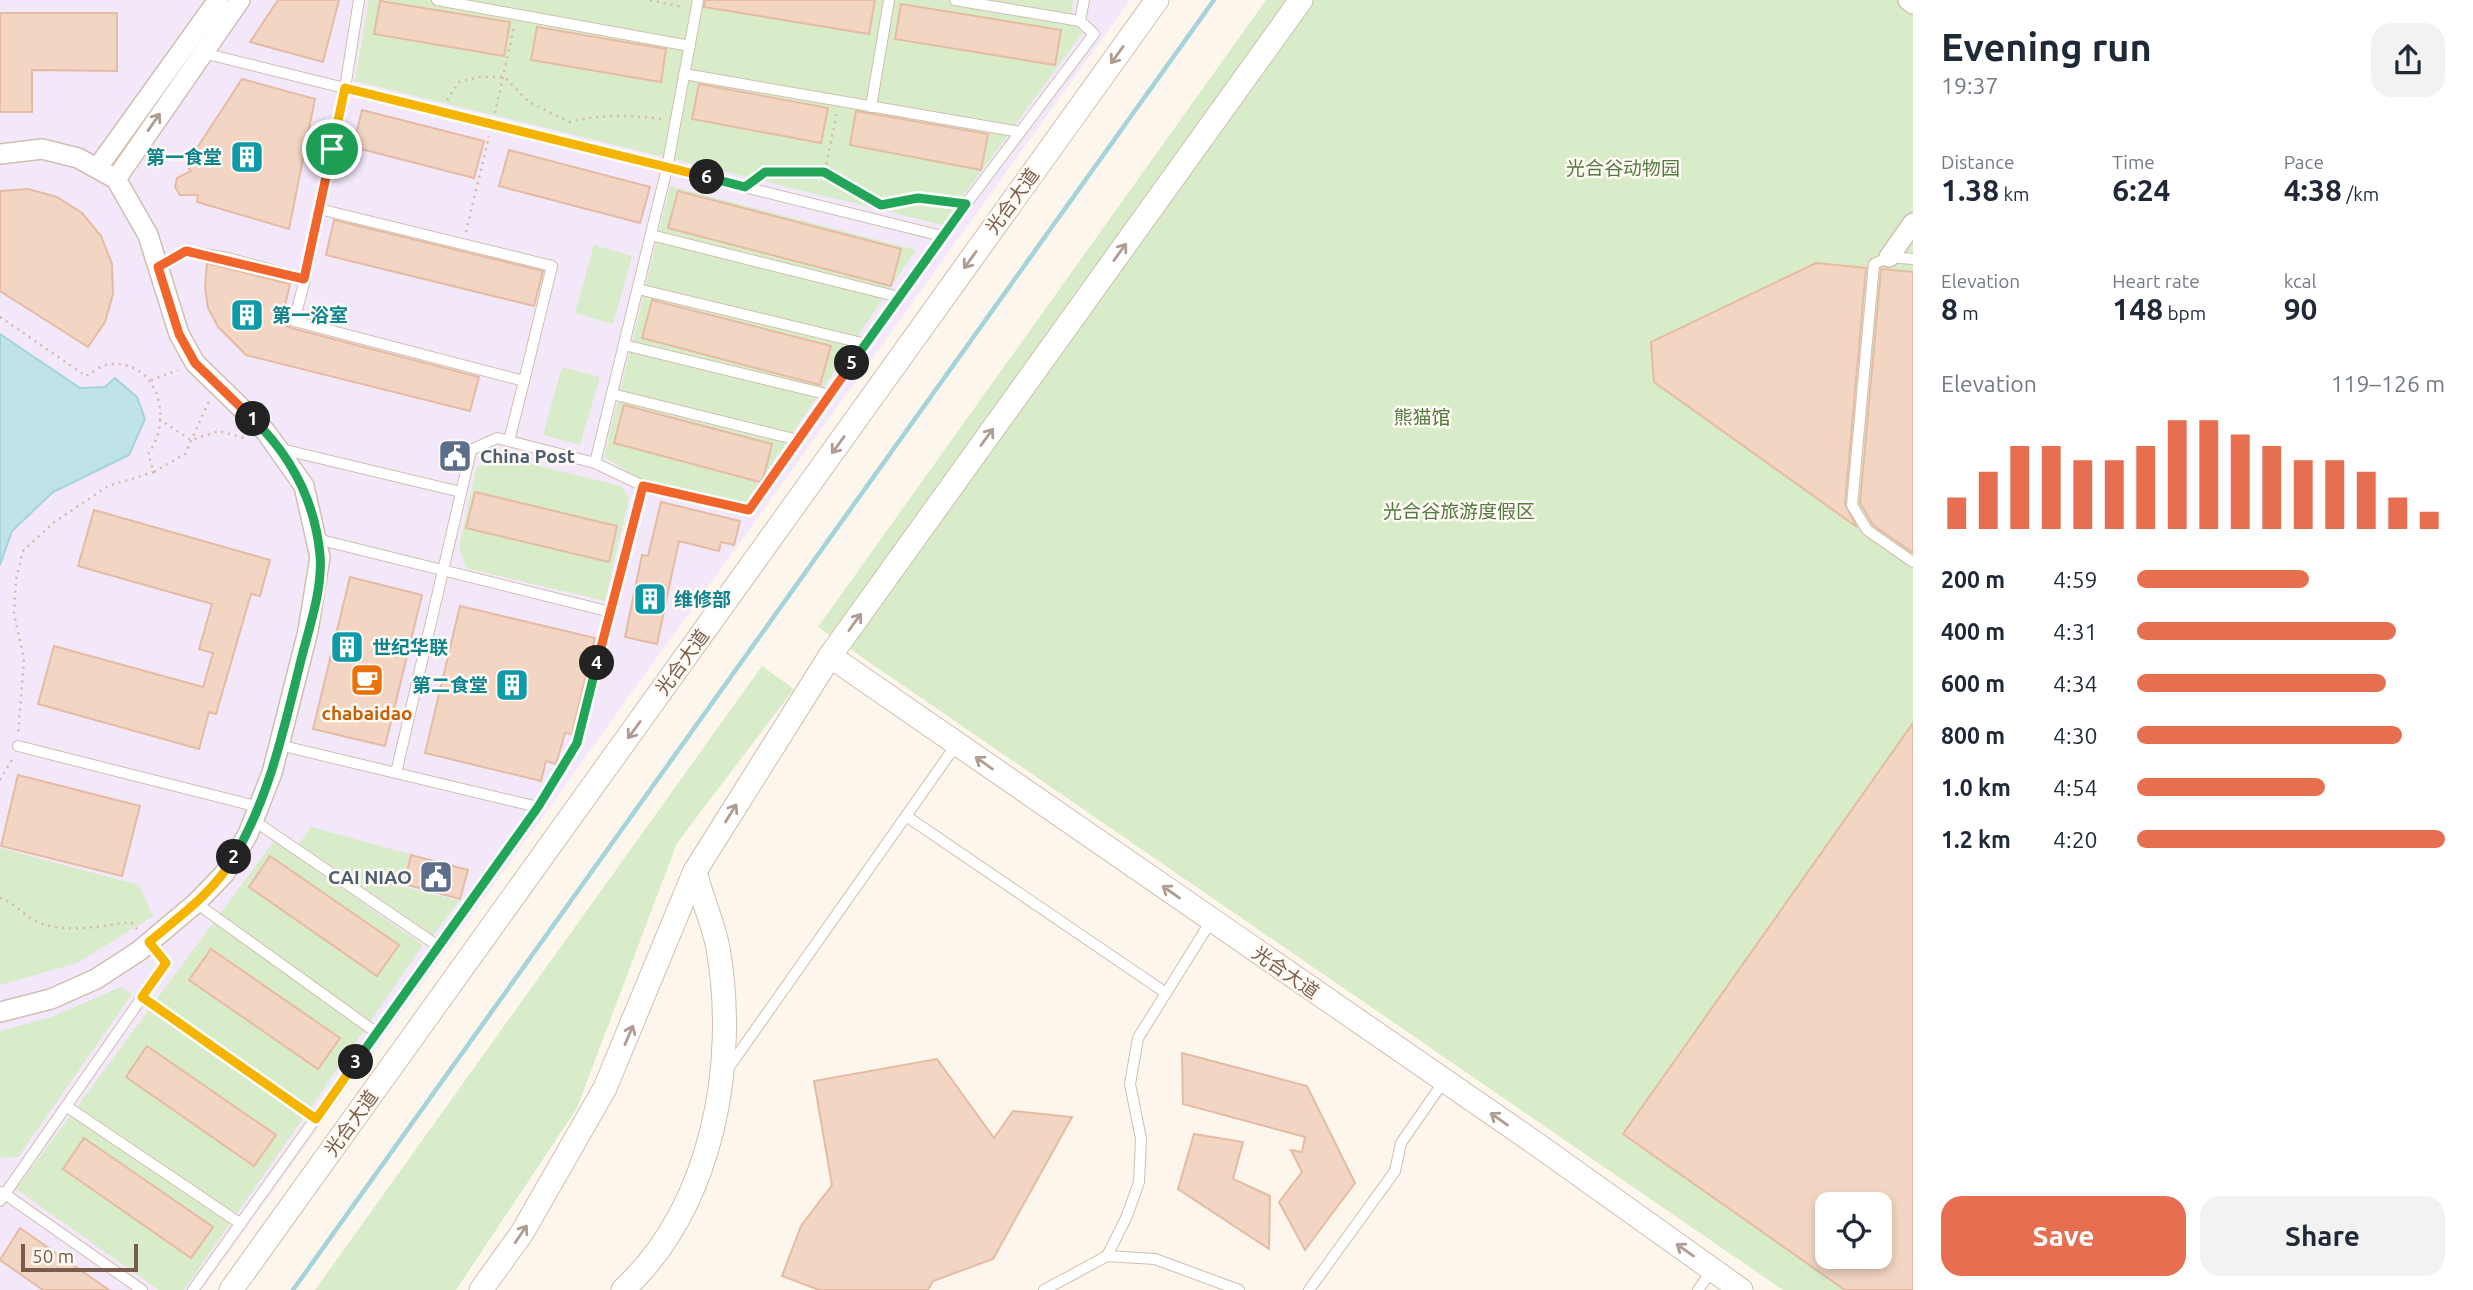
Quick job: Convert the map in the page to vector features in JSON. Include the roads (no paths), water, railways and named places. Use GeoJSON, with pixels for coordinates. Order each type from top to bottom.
{"type":"FeatureCollection","features":[{"type":"Feature","properties":{"kind":"street"},"geometry":{"type":"LineString","coordinates":[[98,167],[218,0]]}},
{"type":"Feature","properties":{"kind":"street"},"geometry":{"type":"LineString","coordinates":[[116,178],[240,0]]}},
{"type":"Feature","properties":{"kind":"street","name":"光合大道"},"geometry":{"type":"LineString","coordinates":[[231,1290],[1157,0]]}},
{"type":"Feature","properties":{"kind":"street"},"geometry":{"type":"LineString","coordinates":[[481,1290],[522,1233],[605,1088],[695,871],[830,656],[1301,0]]}},
{"type":"Feature","properties":{"kind":"street"},"geometry":{"type":"LineString","coordinates":[[1908,0],[1913,4]]}},
{"type":"Feature","properties":{"kind":"street"},"geometry":{"type":"LineString","coordinates":[[0,153],[42,149],[98,167],[116,178],[148,235],[179,334],[195,363],[279,449],[303,486],[320,557],[316,590],[279,745],[256,813],[225,873],[196,903],[149,942],[96,979],[51,999],[0,1012]]}},
{"type":"Feature","properties":{"kind":"street"},"geometry":{"type":"LineString","coordinates":[[1889,257],[1913,223]]}},
{"type":"Feature","properties":{"kind":"street","name":"光合大道"},"geometry":{"type":"LineString","coordinates":[[830,656],[1741,1290]]}},
{"type":"Feature","properties":{"kind":"street"},"geometry":{"type":"LineString","coordinates":[[623,1290],[657,1249],[694,1184],[712,1127],[724,1074],[722,975],[717,944],[695,871]]}},
{"type":"Feature","properties":{"kind":"lane"},"geometry":{"type":"LineString","coordinates":[[359,0],[345,88],[294,321],[524,381]]}},
{"type":"Feature","properties":{"kind":"lane"},"geometry":{"type":"LineString","coordinates":[[436,0],[690,46]]}},
{"type":"Feature","properties":{"kind":"lane"},"geometry":{"type":"LineString","coordinates":[[872,107],[888,0]]}},
{"type":"Feature","properties":{"kind":"lane"},"geometry":{"type":"LineString","coordinates":[[396,773],[471,450],[497,438],[595,463],[643,486],[749,510],[942,236],[1094,34],[1080,21],[955,0]]}},
{"type":"Feature","properties":{"kind":"lane"},"geometry":{"type":"LineString","coordinates":[[1080,21],[1084,0]]}},
{"type":"Feature","properties":{"kind":"lane"},"geometry":{"type":"LineString","coordinates":[[595,463],[667,167],[697,5]]}},
{"type":"Feature","properties":{"kind":"lane"},"geometry":{"type":"LineString","coordinates":[[203,53],[942,236]]}},
{"type":"Feature","properties":{"kind":"lane"},"geometry":{"type":"LineString","coordinates":[[684,75],[1020,132]]}},
{"type":"Feature","properties":{"kind":"lane"},"geometry":{"type":"LineString","coordinates":[[319,209],[552,266],[509,441]]}},
{"type":"Feature","properties":{"kind":"lane"},"geometry":{"type":"LineString","coordinates":[[651,235],[899,297]]}},
{"type":"Feature","properties":{"kind":"lane"},"geometry":{"type":"LineString","coordinates":[[158,267],[186,251],[304,279]]}},
{"type":"Feature","properties":{"kind":"lane"},"geometry":{"type":"LineString","coordinates":[[1913,259],[1889,257],[1874,264],[1852,505],[1867,530],[1913,562]]}},
{"type":"Feature","properties":{"kind":"lane"},"geometry":{"type":"LineString","coordinates":[[638,289],[866,344]]}},
{"type":"Feature","properties":{"kind":"lane"},"geometry":{"type":"LineString","coordinates":[[624,345],[830,395]]}},
{"type":"Feature","properties":{"kind":"lane"},"geometry":{"type":"LineString","coordinates":[[612,394],[799,440]]}},
{"type":"Feature","properties":{"kind":"lane"},"geometry":{"type":"LineString","coordinates":[[279,449],[461,492]]}},
{"type":"Feature","properties":{"kind":"lane"},"geometry":{"type":"LineString","coordinates":[[193,1290],[538,807],[577,743],[643,486]]}},
{"type":"Feature","properties":{"kind":"lane"},"geometry":{"type":"LineString","coordinates":[[317,539],[611,612]]}},
{"type":"Feature","properties":{"kind":"lane"},"geometry":{"type":"LineString","coordinates":[[724,1074],[957,744]]}},
{"type":"Feature","properties":{"kind":"lane"},"geometry":{"type":"LineString","coordinates":[[279,745],[538,807]]}},
{"type":"Feature","properties":{"kind":"lane"},"geometry":{"type":"LineString","coordinates":[[18,746],[256,813],[438,946]]}},
{"type":"Feature","properties":{"kind":"lane"},"geometry":{"type":"LineString","coordinates":[[906,816],[1166,993]]}},
{"type":"Feature","properties":{"kind":"lane"},"geometry":{"type":"LineString","coordinates":[[196,903],[377,1033]]}},
{"type":"Feature","properties":{"kind":"lane"},"geometry":{"type":"LineString","coordinates":[[1107,1256],[1127,1216],[1139,1182],[1142,1139],[1130,1084],[1138,1038],[1211,920]]}},
{"type":"Feature","properties":{"kind":"lane"},"geometry":{"type":"LineString","coordinates":[[142,1290],[1,1195],[166,963],[149,942]]}},
{"type":"Feature","properties":{"kind":"lane"},"geometry":{"type":"LineString","coordinates":[[142,997],[316,1119]]}},
{"type":"Feature","properties":{"kind":"lane"},"geometry":{"type":"LineString","coordinates":[[1309,1290],[1395,1171],[1401,1143],[1444,1081]]}},
{"type":"Feature","properties":{"kind":"lane"},"geometry":{"type":"LineString","coordinates":[[66,1106],[241,1224]]}},
{"type":"Feature","properties":{"kind":"lane"},"geometry":{"type":"LineString","coordinates":[[1045,1290],[1107,1256],[1155,1259],[1239,1290]]}},
{"type":"Feature","properties":{"kind":"lane"},"geometry":{"type":"LineString","coordinates":[[1698,1290],[1712,1270]]}},
{"type":"Feature","properties":{"kind":"water"},"geometry":{"type":"Polygon","coordinates":[[[0,334],[80,388],[105,387],[115,378],[137,397],[145,419],[129,455],[53,492],[12,531],[0,565],[0,334]]]}},
{"type":"Feature","properties":{"kind":"waterway"},"geometry":{"type":"LineString","coordinates":[[293,1290],[1214,0]]}},
{"type":"Feature","properties":{"kind":"place","name":"第一食堂"},"geometry":{"type":"Point","coordinates":[247,157]}},
{"type":"Feature","properties":{"kind":"place","name":"第一浴室"},"geometry":{"type":"Point","coordinates":[247,315]}},
{"type":"Feature","properties":{"kind":"place","name":"China Post"},"geometry":{"type":"Point","coordinates":[455,456]}},
{"type":"Feature","properties":{"kind":"place","name":"维修部"},"geometry":{"type":"Point","coordinates":[650,599]}},
{"type":"Feature","properties":{"kind":"place","name":"世纪华联"},"geometry":{"type":"Point","coordinates":[347,647]}},
{"type":"Feature","properties":{"kind":"place","name":"chabaidao"},"geometry":{"type":"Point","coordinates":[367,680]}},
{"type":"Feature","properties":{"kind":"place","name":"第二食堂"},"geometry":{"type":"Point","coordinates":[512,685]}},
{"type":"Feature","properties":{"kind":"place","name":"CAI NIAO"},"geometry":{"type":"Point","coordinates":[436,877]}},
{"type":"Feature","properties":{"kind":"park label","name":"光合谷动物园"},"geometry":{"type":"Point","coordinates":[1623,168]}},
{"type":"Feature","properties":{"kind":"park label","name":"熊猫馆"},"geometry":{"type":"Point","coordinates":[1422,417]}},
{"type":"Feature","properties":{"kind":"park label","name":"光合谷旅游度假区"},"geometry":{"type":"Point","coordinates":[1459,511]}}]}
